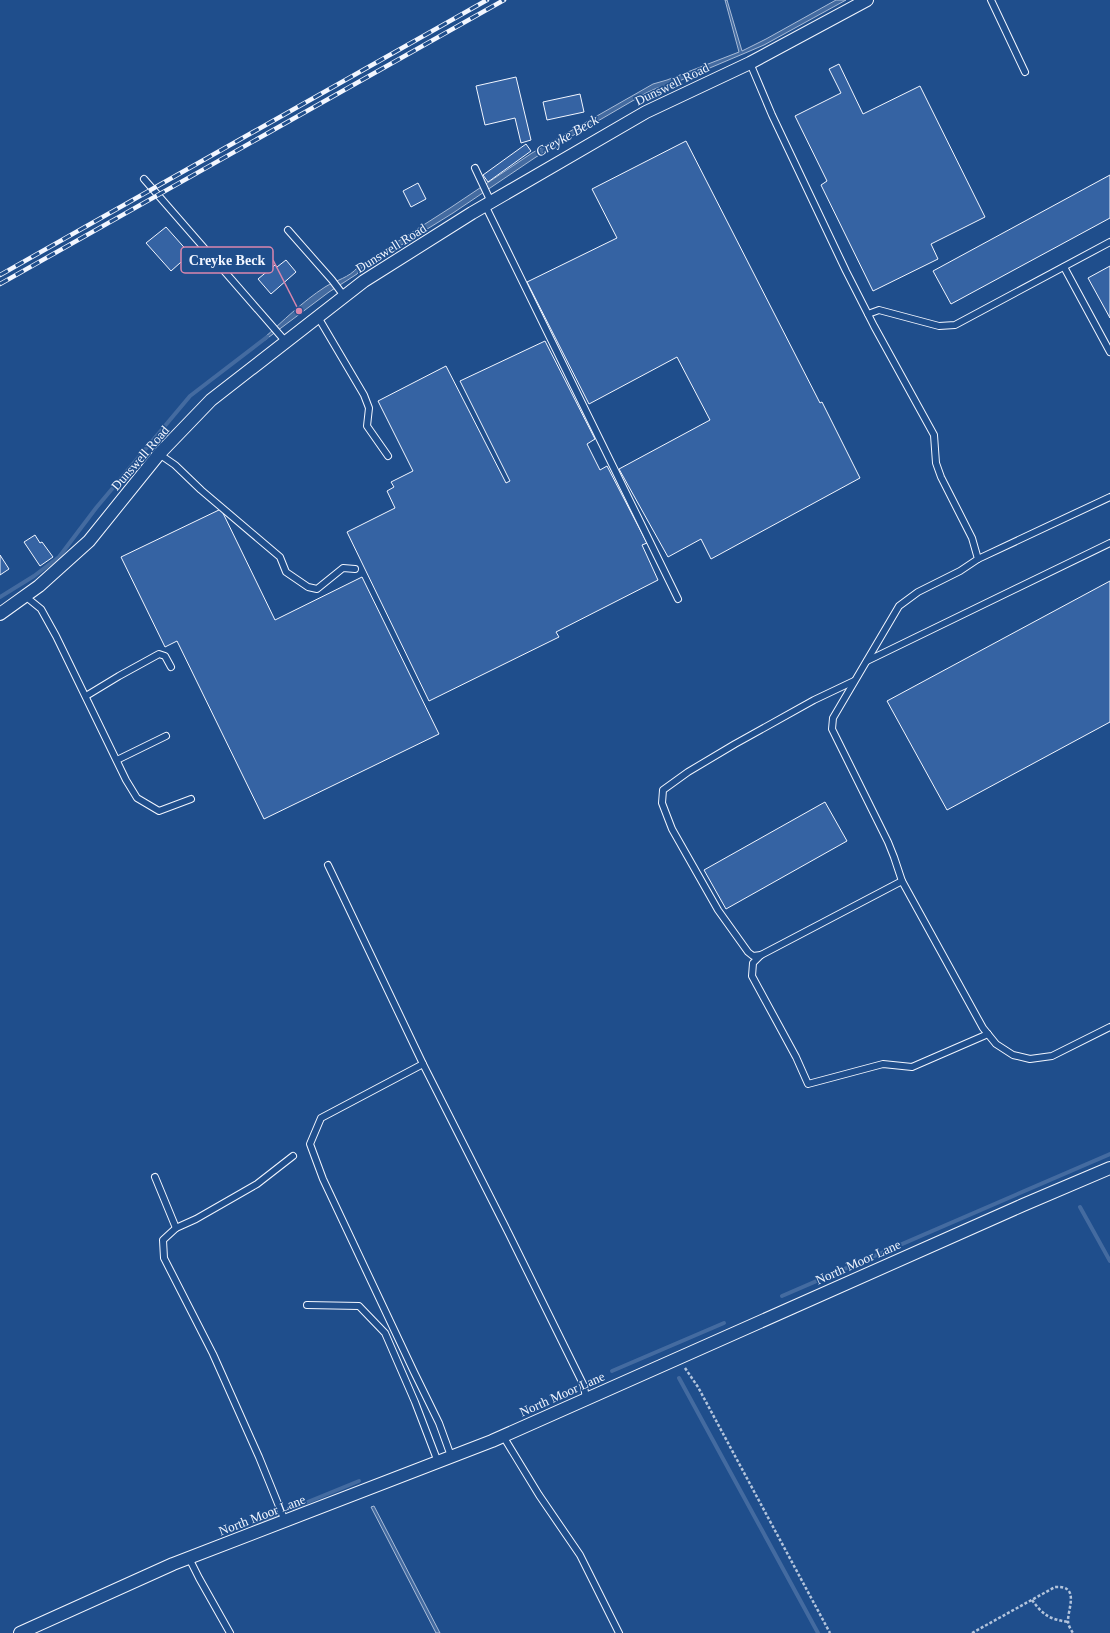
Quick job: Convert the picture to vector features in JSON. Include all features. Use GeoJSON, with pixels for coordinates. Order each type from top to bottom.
{"type":"FeatureCollection","features":[{"type":"Feature","properties":{"kind":"street","name":"Dunswell Road"},"geometry":{"type":"LineString","coordinates":[[0,614],[39,586],[89,541],[159,454],[212,400],[283,338],[318,317],[342,293],[364,281],[488,200],[646,112],[698,86],[750,63],[867,0]]}},
{"type":"Feature","properties":{"kind":"street","name":"North Moor Lane"},"geometry":{"type":"LineString","coordinates":[[20,1633],[189,1558],[503,1436],[1110,1168]]}},
{"type":"Feature","properties":{"kind":"lane"},"geometry":{"type":"LineString","coordinates":[[991,0],[1025,72]]}},
{"type":"Feature","properties":{"kind":"lane"},"geometry":{"type":"LineString","coordinates":[[750,63],[772,115],[846,271],[934,435],[936,463],[941,477],[972,538],[978,559]]}},
{"type":"Feature","properties":{"kind":"lane"},"geometry":{"type":"LineString","coordinates":[[475,168],[488,200],[678,599]]}},
{"type":"Feature","properties":{"kind":"lane"},"geometry":{"type":"LineString","coordinates":[[144,179],[283,338]]}},
{"type":"Feature","properties":{"kind":"lane"},"geometry":{"type":"LineString","coordinates":[[288,230],[342,293]]}},
{"type":"Feature","properties":{"kind":"lane"},"geometry":{"type":"LineString","coordinates":[[868,314],[879,310],[939,326],[955,325],[1110,242]]}},
{"type":"Feature","properties":{"kind":"lane"},"geometry":{"type":"LineString","coordinates":[[1064,267],[1110,352]]}},
{"type":"Feature","properties":{"kind":"lane"},"geometry":{"type":"LineString","coordinates":[[318,317],[364,395],[369,408],[368,426],[388,456]]}},
{"type":"Feature","properties":{"kind":"lane"},"geometry":{"type":"LineString","coordinates":[[159,454],[175,465],[201,490],[280,557],[286,572],[308,587],[317,589],[343,568],[355,569]]}},
{"type":"Feature","properties":{"kind":"lane"},"geometry":{"type":"LineString","coordinates":[[1110,497],[978,559],[960,571],[918,592],[899,606],[833,718],[832,729],[888,842],[902,881],[984,1028],[996,1044],[1013,1055],[1030,1059],[1052,1056],[1110,1027]]}},
{"type":"Feature","properties":{"kind":"lane"},"geometry":{"type":"LineString","coordinates":[[867,661],[1110,543]]}},
{"type":"Feature","properties":{"kind":"lane"},"geometry":{"type":"LineString","coordinates":[[25,596],[40,609],[56,636],[137,798],[159,811],[192,799]]}},
{"type":"Feature","properties":{"kind":"lane"},"geometry":{"type":"LineString","coordinates":[[86,696],[160,654],[166,656],[171,667]]}},
{"type":"Feature","properties":{"kind":"lane"},"geometry":{"type":"LineString","coordinates":[[761,955],[754,956],[748,952],[718,910],[672,829],[662,803],[663,790],[688,772],[748,737],[814,700],[854,681]]}},
{"type":"Feature","properties":{"kind":"lane"},"geometry":{"type":"LineString","coordinates":[[117,760],[166,736]]}},
{"type":"Feature","properties":{"kind":"lane"},"geometry":{"type":"LineString","coordinates":[[328,865],[423,1064],[574,1365],[584,1386],[586,1399]]}},
{"type":"Feature","properties":{"kind":"lane"},"geometry":{"type":"LineString","coordinates":[[902,881],[761,955],[753,963],[752,976],[796,1057],[808,1084],[883,1064],[912,1067],[988,1034]]}},
{"type":"Feature","properties":{"kind":"lane"},"geometry":{"type":"LineString","coordinates":[[423,1064],[321,1118],[310,1144],[324,1179],[439,1423],[451,1456]]}},
{"type":"Feature","properties":{"kind":"lane"},"geometry":{"type":"LineString","coordinates":[[285,1521],[259,1457],[213,1354],[164,1258],[163,1240],[176,1228],[196,1219],[257,1184],[293,1156]]}},
{"type":"Feature","properties":{"kind":"lane"},"geometry":{"type":"LineString","coordinates":[[155,1177],[176,1228]]}},
{"type":"Feature","properties":{"kind":"lane"},"geometry":{"type":"LineString","coordinates":[[307,1305],[359,1306],[385,1333],[415,1402],[438,1462]]}},
{"type":"Feature","properties":{"kind":"lane"},"geometry":{"type":"LineString","coordinates":[[503,1436],[539,1495],[580,1555],[619,1633]]}},
{"type":"Feature","properties":{"kind":"lane"},"geometry":{"type":"LineString","coordinates":[[189,1558],[230,1633]]}},
{"type":"Feature","properties":{"kind":"path"},"geometry":{"type":"LineString","coordinates":[[678,1358],[698,1387],[830,1633]]}},
{"type":"Feature","properties":{"kind":"path"},"geometry":{"type":"LineString","coordinates":[[972,1633],[1055,1587],[1061,1586],[1066,1588],[1072,1598],[1068,1622],[1073,1633]]}},
{"type":"Feature","properties":{"kind":"path"},"geometry":{"type":"LineString","coordinates":[[1032,1600],[1048,1617],[1055,1620],[1068,1622]]}},
{"type":"Feature","properties":{"kind":"water"},"geometry":{"type":"Polygon","coordinates":[[[725,0],[727,0],[742,51],[836,0],[846,0],[764,45],[672,84],[646,93],[536,157],[453,213],[374,262],[363,266],[357,274],[329,292],[265,340],[263,339],[308,299],[329,285],[351,274],[358,267],[532,153],[653,84],[739,52],[725,0]]]}},
{"type":"Feature","properties":{"kind":"water"},"geometry":{"type":"Polygon","coordinates":[[[374,1506],[440,1633],[436,1633],[371,1507],[374,1506]]]}},
{"type":"Feature","properties":{"kind":"building"},"geometry":{"type":"Polygon","coordinates":[[[839,64],[863,114],[920,86],[985,217],[931,244],[938,259],[873,291],[821,185],[827,181],[795,116],[841,93],[829,69],[839,64]]]}},
{"type":"Feature","properties":{"kind":"building"},"geometry":{"type":"Polygon","coordinates":[[[516,77],[531,140],[521,143],[515,118],[485,125],[476,86],[516,77]]]}},
{"type":"Feature","properties":{"kind":"building"},"geometry":{"type":"Polygon","coordinates":[[[580,94],[584,112],[547,120],[543,102],[580,94]]]}},
{"type":"Feature","properties":{"kind":"building"},"geometry":{"type":"Polygon","coordinates":[[[686,141],[860,478],[711,559],[701,539],[668,557],[619,469],[710,420],[677,357],[589,404],[527,282],[617,238],[592,189],[686,141]]]}},
{"type":"Feature","properties":{"kind":"building"},"geometry":{"type":"Polygon","coordinates":[[[526,144],[531,151],[488,182],[483,175],[526,144]]]}},
{"type":"Feature","properties":{"kind":"building"},"geometry":{"type":"Polygon","coordinates":[[[1110,175],[1110,218],[951,304],[933,271],[1110,175]]]}},
{"type":"Feature","properties":{"kind":"building"},"geometry":{"type":"Polygon","coordinates":[[[418,183],[426,199],[411,207],[403,191],[418,183]]]}},
{"type":"Feature","properties":{"kind":"building"},"geometry":{"type":"Polygon","coordinates":[[[166,227],[190,254],[171,271],[146,243],[166,227]]]}},
{"type":"Feature","properties":{"kind":"building"},"geometry":{"type":"Polygon","coordinates":[[[286,260],[296,272],[271,294],[258,279],[275,265],[277,267],[286,260]]]}},
{"type":"Feature","properties":{"kind":"building"},"geometry":{"type":"Polygon","coordinates":[[[1110,266],[1110,318],[1088,278],[1110,266]]]}},
{"type":"Feature","properties":{"kind":"building"},"geometry":{"type":"Polygon","coordinates":[[[545,341],[595,439],[587,444],[600,470],[607,466],[647,543],[642,545],[658,580],[556,632],[559,637],[429,701],[347,532],[395,508],[387,491],[394,487],[391,482],[413,471],[378,401],[446,366],[506,483],[510,481],[460,381],[545,341]]]}},
{"type":"Feature","properties":{"kind":"building"},"geometry":{"type":"Polygon","coordinates":[[[221,509],[275,620],[362,577],[439,734],[264,819],[177,641],[165,647],[121,557],[221,509]]]}},
{"type":"Feature","properties":{"kind":"building"},"geometry":{"type":"Polygon","coordinates":[[[35,535],[53,557],[40,566],[24,542],[35,535]]]}},
{"type":"Feature","properties":{"kind":"building"},"geometry":{"type":"Polygon","coordinates":[[[0,555],[9,569],[0,575],[0,555]]]}},
{"type":"Feature","properties":{"kind":"building"},"geometry":{"type":"Polygon","coordinates":[[[1110,581],[1110,722],[947,810],[887,701],[1110,581]]]}},
{"type":"Feature","properties":{"kind":"building"},"geometry":{"type":"Polygon","coordinates":[[[825,802],[847,841],[726,909],[704,870],[825,802]]]}},
{"type":"Feature","properties":{"kind":"waterway","name":"Creyke Beck"},"geometry":{"type":"LineString","coordinates":[[0,597],[34,576],[59,557],[96,508],[190,396],[267,337]]}},
{"type":"Feature","properties":{"kind":"waterway"},"geometry":{"type":"LineString","coordinates":[[782,1296],[1110,1154]]}},
{"type":"Feature","properties":{"kind":"waterway"},"geometry":{"type":"LineString","coordinates":[[1080,1207],[1110,1261]]}},
{"type":"Feature","properties":{"kind":"waterway"},"geometry":{"type":"LineString","coordinates":[[612,1371],[724,1323]]}},
{"type":"Feature","properties":{"kind":"waterway"},"geometry":{"type":"LineString","coordinates":[[679,1378],[818,1633]]}},
{"type":"Feature","properties":{"kind":"waterway"},"geometry":{"type":"LineString","coordinates":[[293,1508],[359,1481]]}},
{"type":"Feature","properties":{"kind":"waterway"},"geometry":{"type":"LineString","coordinates":[[253,1527],[283,1514]]}},
{"type":"Feature","properties":{"kind":"railway"},"geometry":{"type":"LineString","coordinates":[[0,275],[487,0]]}},
{"type":"Feature","properties":{"kind":"railway"},"geometry":{"type":"LineString","coordinates":[[0,284],[504,0]]}},
{"type":"Feature","properties":{"kind":"place","name":"Creyke Beck"},"geometry":{"type":"Point","coordinates":[299,311]}}]}
